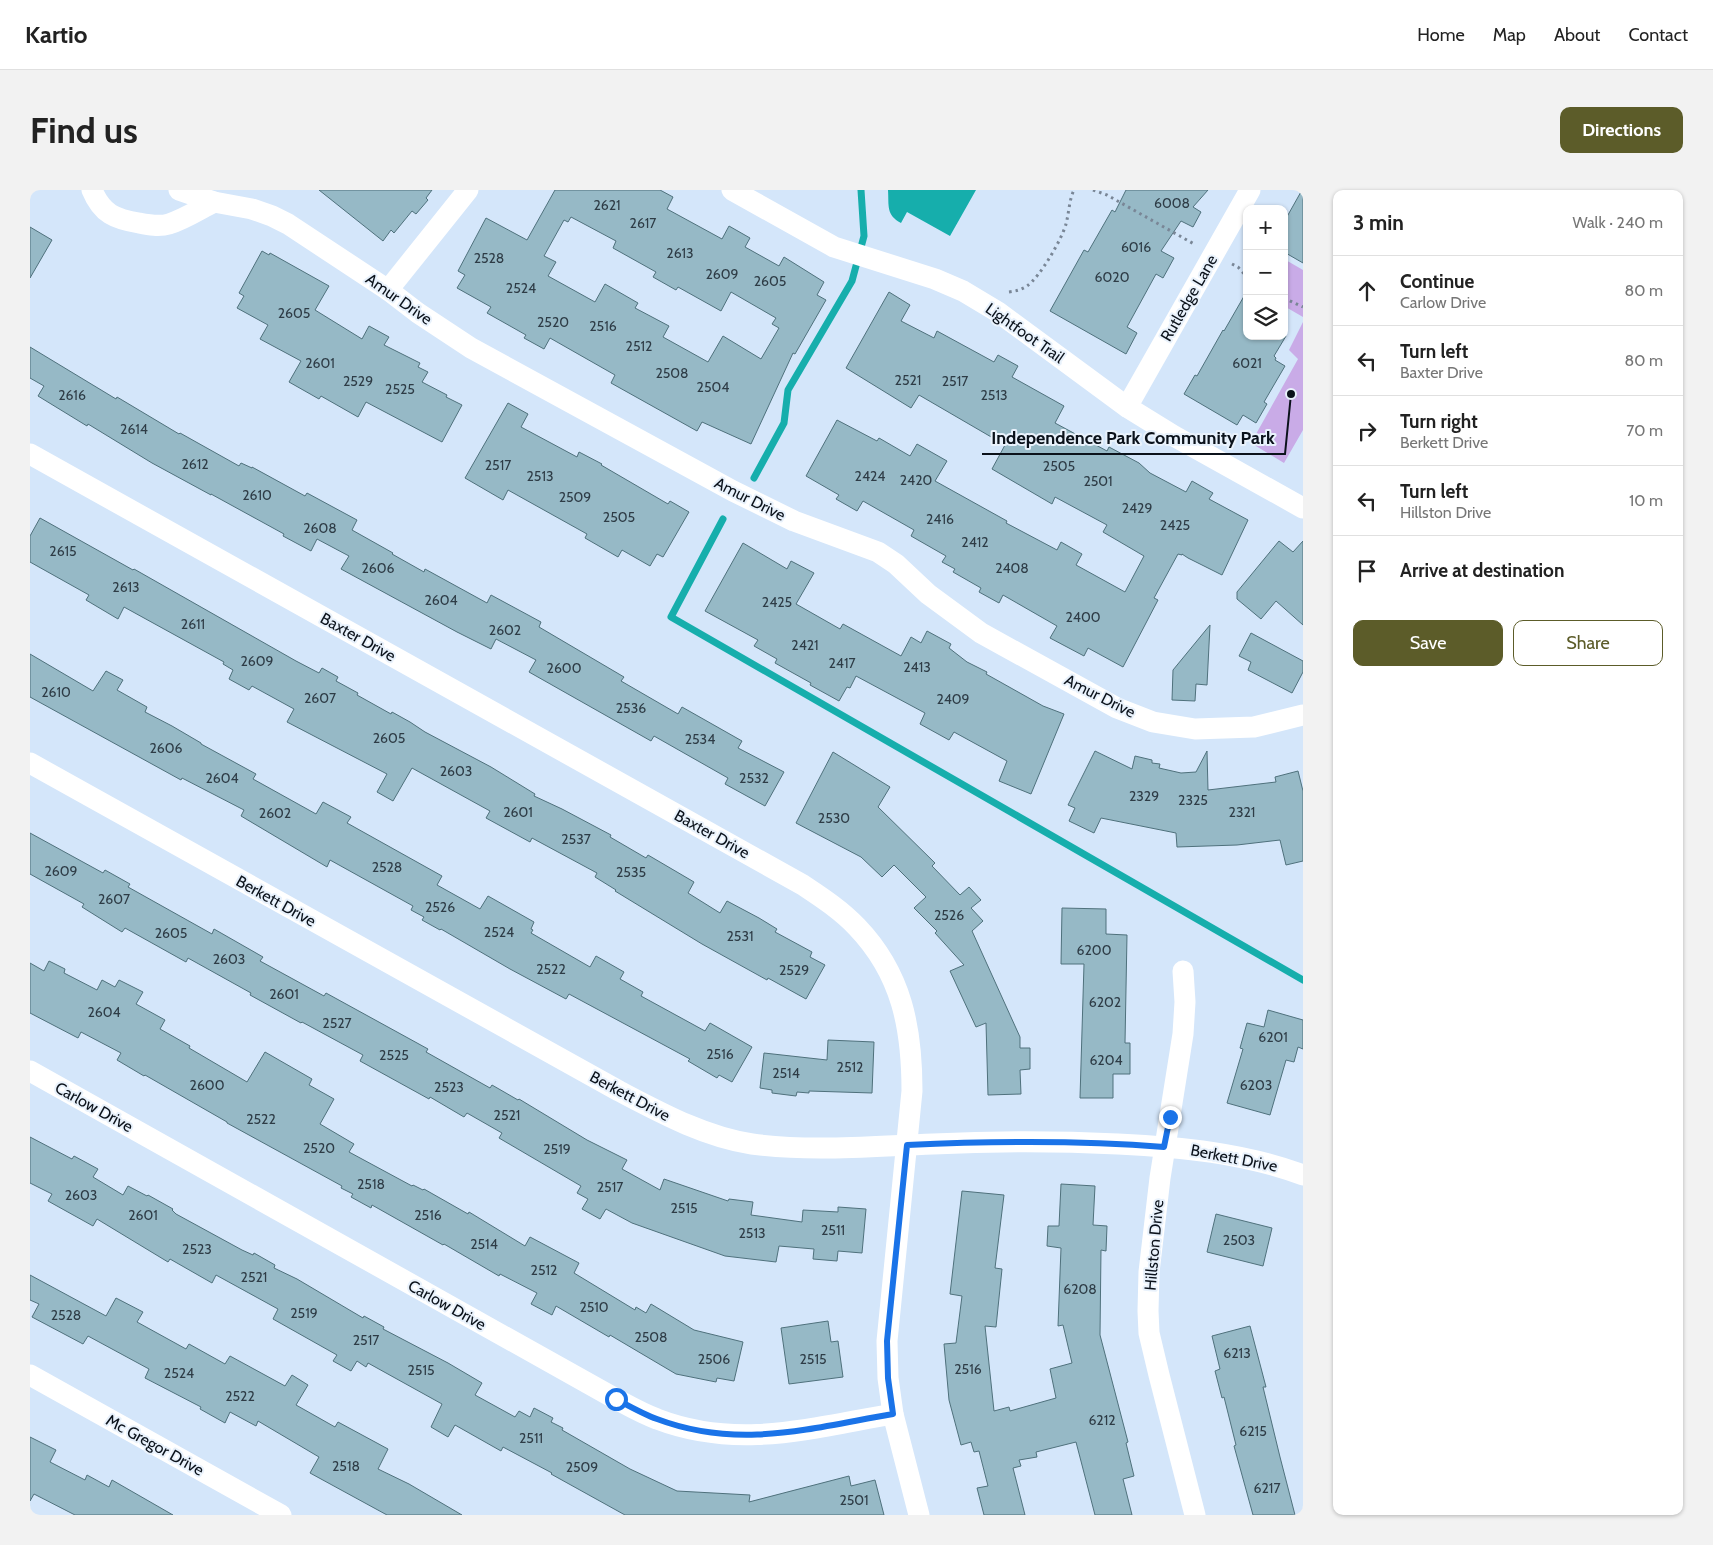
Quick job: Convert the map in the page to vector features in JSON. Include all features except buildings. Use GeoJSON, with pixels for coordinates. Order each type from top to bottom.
{"type":"FeatureCollection","features":[{"type":"Feature","properties":{"kind":"street"},"geometry":{"type":"LineString","coordinates":[[92,190],[96,199],[105,210],[118,219],[154,226],[170,224],[214,202]]}},
{"type":"Feature","properties":{"kind":"street","name":"Amur Drive"},"geometry":{"type":"LineString","coordinates":[[179,190],[214,202],[252,209],[288,224],[471,348],[733,491],[794,521],[878,552],[896,564],[928,594],[981,633],[1117,708],[1154,722],[1194,729],[1254,727],[1303,714]]}},
{"type":"Feature","properties":{"kind":"street"},"geometry":{"type":"LineString","coordinates":[[388,290],[468,190]]}},
{"type":"Feature","properties":{"kind":"street","name":"Lightfoot Trail"},"geometry":{"type":"LineString","coordinates":[[732,190],[834,247],[935,279],[963,291],[998,312],[1127,407],[1174,436],[1303,508]]}},
{"type":"Feature","properties":{"kind":"street","name":"Rutledge Lane"},"geometry":{"type":"LineString","coordinates":[[1127,407],[1250,190]]}},
{"type":"Feature","properties":{"kind":"street","name":"Baxter Drive"},"geometry":{"type":"LineString","coordinates":[[30,454],[802,885],[830,904],[856,926],[878,951],[895,982],[906,1016],[912,1058],[912,1092],[887,1341],[888,1378],[893,1414],[920,1515]]}},
{"type":"Feature","properties":{"kind":"street","name":"Berkett Drive"},"geometry":{"type":"LineString","coordinates":[[30,763],[619,1091],[671,1118],[714,1134],[750,1143],[824,1148],[994,1141],[1064,1141],[1164,1147],[1248,1158],[1303,1175]]}},
{"type":"Feature","properties":{"kind":"street","name":"Hillston Drive"},"geometry":{"type":"LineString","coordinates":[[1183,971],[1185,1002],[1182,1034],[1164,1147],[1149,1272],[1148,1311],[1150,1332],[1159,1375],[1195,1515]]}},
{"type":"Feature","properties":{"kind":"street","name":"Carlow Drive"},"geometry":{"type":"LineString","coordinates":[[30,1071],[607,1394],[656,1419],[690,1429],[753,1436],[788,1433],[893,1414]]}},
{"type":"Feature","properties":{"kind":"street","name":"Mc Gregor Drive"},"geometry":{"type":"LineString","coordinates":[[30,1375],[281,1515]]}},
{"type":"Feature","properties":{"kind":"path"},"geometry":{"type":"LineString","coordinates":[[1006,292],[1019,291],[1029,285],[1036,276],[1061,238],[1074,190]]}},
{"type":"Feature","properties":{"kind":"path"},"geometry":{"type":"LineString","coordinates":[[1094,190],[1107,195],[1196,245]]}},
{"type":"Feature","properties":{"kind":"path"},"geometry":{"type":"LineString","coordinates":[[1231,263],[1243,273]]}},
{"type":"Feature","properties":{"kind":"path"},"geometry":{"type":"LineString","coordinates":[[1288,300],[1303,307]]}},
{"type":"Feature","properties":{"kind":"shaded area"},"geometry":{"type":"Polygon","coordinates":[[[888,190],[976,190],[950,236],[907,212],[901,223],[896,220],[889,210],[888,190]]]}},
{"type":"Feature","properties":{"kind":"shaded area"},"geometry":{"type":"Polygon","coordinates":[[[1288,261],[1303,270],[1303,317],[1288,308],[1288,261]]]}},
{"type":"Feature","properties":{"kind":"shaded area"},"geometry":{"type":"Polygon","coordinates":[[[1303,322],[1303,430],[1284,463],[1251,443],[1298,359],[1289,350],[1303,322]]]}},
{"type":"Feature","properties":{"kind":"waterway"},"geometry":{"type":"LineString","coordinates":[[754,478],[784,423],[788,390],[852,281],[864,236],[861,190]]}},
{"type":"Feature","properties":{"kind":"waterway"},"geometry":{"type":"LineString","coordinates":[[723,519],[671,617],[1303,980]]}},
{"type":"Feature","properties":{"kind":"place","name":"Independence Park Community Park"},"geometry":{"type":"Point","coordinates":[1291,394]}},
{"type":"Feature","properties":{"kind":"route"},"geometry":{"type":"LineString","coordinates":[[616,1399],[656,1419],[690,1429],[719,1434],[753,1436],[788,1433],[893,1414],[888,1378],[887,1341],[907,1145],[994,1141],[1064,1141],[1164,1147],[1170,1117]]}}]}
